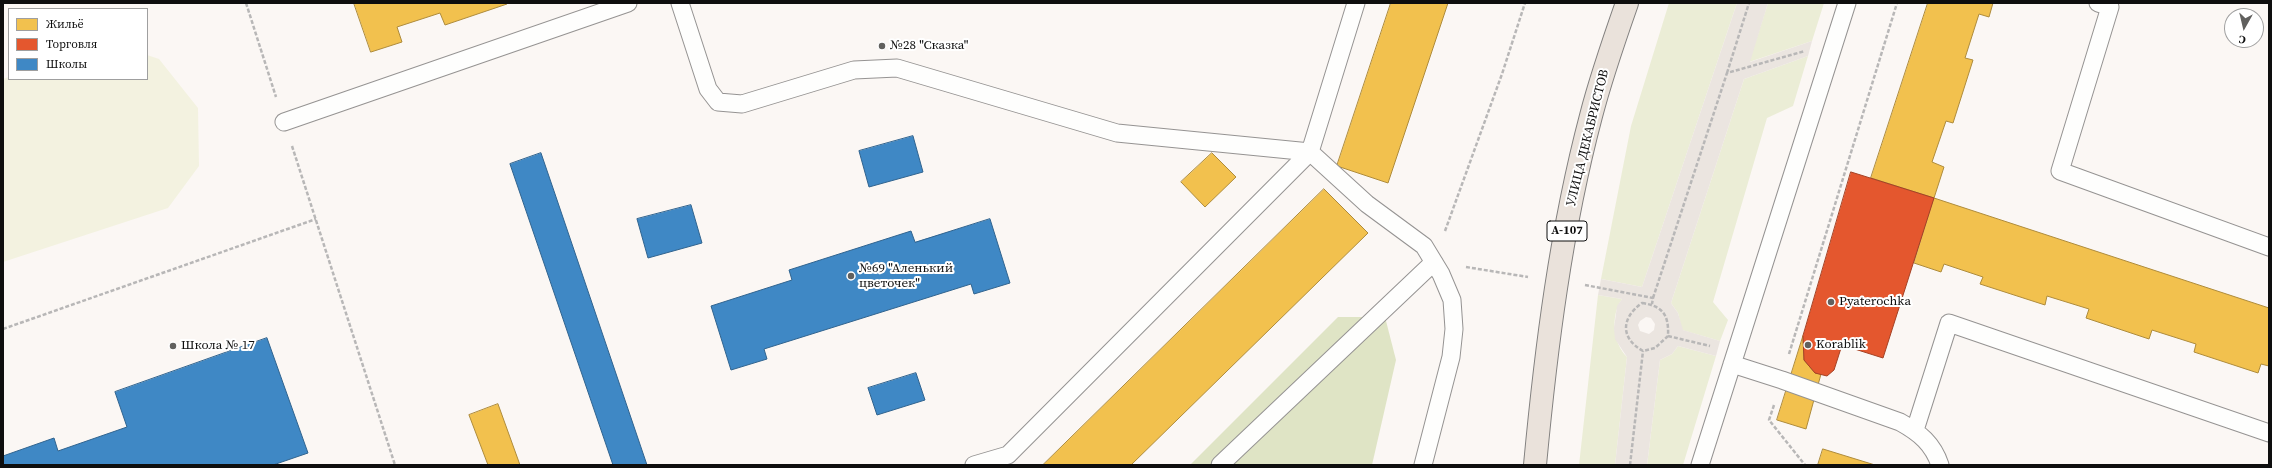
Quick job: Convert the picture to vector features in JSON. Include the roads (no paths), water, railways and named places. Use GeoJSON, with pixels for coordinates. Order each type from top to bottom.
{"type":"FeatureCollection","features":[{"type":"Feature","properties":{"kind":"main road","name":"УЛИЦА ДЕКАБРИСТОВ"},"geometry":{"type":"LineString","coordinates":[[1535,465],[1558,281],[1591,117],[1627,3]]}},
{"type":"Feature","properties":{"kind":"lane"},"geometry":{"type":"LineString","coordinates":[[284,122],[628,3]]}},
{"type":"Feature","properties":{"kind":"lane"},"geometry":{"type":"LineString","coordinates":[[680,3],[708,89],[718,102],[742,104],[854,70],[897,68],[1117,133],[1310,152],[1367,204],[1424,246],[1434,262],[1452,300],[1454,329],[1451,357],[1423,465]]}},
{"type":"Feature","properties":{"kind":"lane"},"geometry":{"type":"LineString","coordinates":[[974,465],[1011,460],[1310,152],[1356,3]]}},
{"type":"Feature","properties":{"kind":"lane"},"geometry":{"type":"LineString","coordinates":[[1700,465],[1847,3]]}},
{"type":"Feature","properties":{"kind":"lane"},"geometry":{"type":"LineString","coordinates":[[2098,3],[2110,7],[2060,171],[2269,247]]}},
{"type":"Feature","properties":{"kind":"lane"},"geometry":{"type":"LineString","coordinates":[[1220,465],[1434,262]]}},
{"type":"Feature","properties":{"kind":"lane"},"geometry":{"type":"LineString","coordinates":[[1915,430],[1949,323],[2269,433]]}},
{"type":"Feature","properties":{"kind":"lane"},"geometry":{"type":"LineString","coordinates":[[1732,364],[1782,380],[1893,420],[1915,430],[1927,440],[1936,452],[1940,465]]}},
{"type":"Feature","properties":{"kind":"place","name":"№28 \"Сказка\""},"geometry":{"type":"Point","coordinates":[882,46]}},
{"type":"Feature","properties":{"kind":"place","name":"№69 \"Аленький цветочек\""},"geometry":{"type":"Point","coordinates":[851,276]}},
{"type":"Feature","properties":{"kind":"place","name":"Pyaterochka"},"geometry":{"type":"Point","coordinates":[1831,302]}},
{"type":"Feature","properties":{"kind":"place","name":"Korablik"},"geometry":{"type":"Point","coordinates":[1808,345]}},
{"type":"Feature","properties":{"kind":"place","name":"Школа № 17"},"geometry":{"type":"Point","coordinates":[173,346]}}]}
